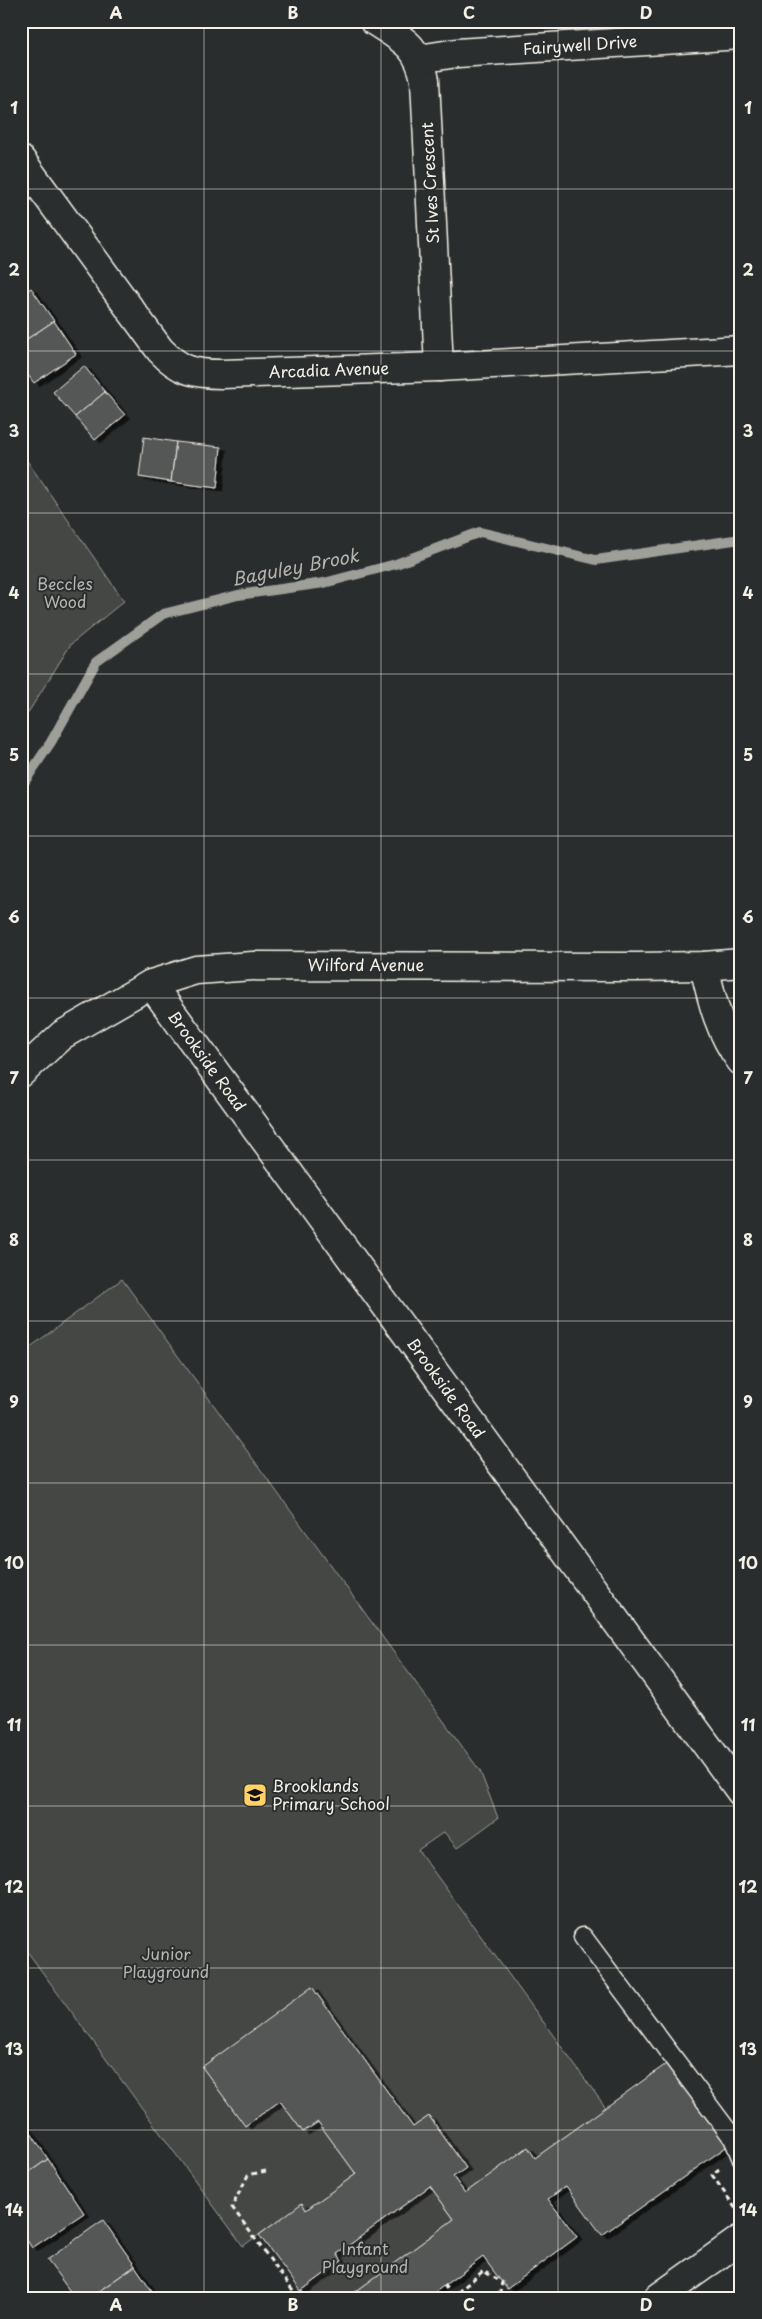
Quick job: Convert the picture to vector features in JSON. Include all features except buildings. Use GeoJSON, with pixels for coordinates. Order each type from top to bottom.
{"type":"FeatureCollection","features":[{"type":"Feature","properties":{"kind":"street","name":"St Ives Crescent"},"geometry":{"type":"LineString","coordinates":[[374,21],[412,47],[419,59],[425,80],[439,367]]}},
{"type":"Feature","properties":{"kind":"street","name":"Fairywell Drive"},"geometry":{"type":"LineString","coordinates":[[419,59],[456,53],[741,35]]}},
{"type":"Feature","properties":{"kind":"street","name":"Arcadia Avenue"},"geometry":{"type":"LineString","coordinates":[[21,160],[160,350],[171,362],[186,370],[201,374],[439,367],[741,350]]}},
{"type":"Feature","properties":{"kind":"street","name":"Wilford Avenue"},"geometry":{"type":"LineString","coordinates":[[21,1072],[62,1035],[151,984],[196,970],[237,966],[704,966],[741,963]]}},
{"type":"Feature","properties":{"kind":"street"},"geometry":{"type":"LineString","coordinates":[[704,966],[720,1026],[729,1046],[741,1061]]}},
{"type":"Feature","properties":{"kind":"street","name":"Brookside Road"},"geometry":{"type":"LineString","coordinates":[[151,984],[741,1792]]}},
{"type":"Feature","properties":{"kind":"street"},"geometry":{"type":"LineString","coordinates":[[658,2298],[741,2239]]}},
{"type":"Feature","properties":{"kind":"lane"},"geometry":{"type":"LineString","coordinates":[[584,1937],[733,2138],[741,2157]]}},
{"type":"Feature","properties":{"kind":"path"},"geometry":{"type":"LineString","coordinates":[[723,2166],[712,2174],[741,2216]]}},
{"type":"Feature","properties":{"kind":"path"},"geometry":{"type":"LineString","coordinates":[[266,2171],[248,2175],[232,2208],[298,2298]]}},
{"type":"Feature","properties":{"kind":"path"},"geometry":{"type":"LineString","coordinates":[[444,2285],[452,2298],[483,2271],[502,2282],[499,2298]]}},
{"type":"Feature","properties":{"kind":"green space","name":"Beccles Wood"},"geometry":{"type":"Polygon","coordinates":[[[21,452],[124,601],[71,644],[21,724],[21,452]]]}},
{"type":"Feature","properties":{"kind":"green space","name":"Brooklands Primary School"},"geometry":{"type":"Polygon","coordinates":[[[122,1279],[480,1771],[498,1818],[457,1848],[444,1832],[418,1850],[606,2108],[535,2158],[527,2148],[465,2193],[453,2177],[466,2167],[429,2116],[413,2127],[312,1988],[245,2126],[280,2101],[303,2132],[318,2122],[356,2174],[306,2210],[302,2204],[243,2246],[21,1943],[21,1354],[122,1279]]]}},
{"type":"Feature","properties":{"kind":"green space","name":"Infant Playground"},"geometry":{"type":"Polygon","coordinates":[[[430,2186],[454,2219],[347,2298],[305,2298],[301,2291],[342,2261],[337,2254],[430,2186]]]}},
{"type":"Feature","properties":{"kind":"waterway","name":"Baguley Brook"},"geometry":{"type":"LineString","coordinates":[[21,787],[51,742],[96,662],[163,614],[238,595],[324,583],[396,564],[480,532],[596,560],[741,539]]}},
{"type":"Feature","properties":{"kind":"place","name":"Brooklands Primary School"},"geometry":{"type":"Point","coordinates":[255,1795]}},
{"type":"Feature","properties":{"kind":"park label","name":"Junior Playground"},"geometry":{"type":"Point","coordinates":[166,1963]}}]}
